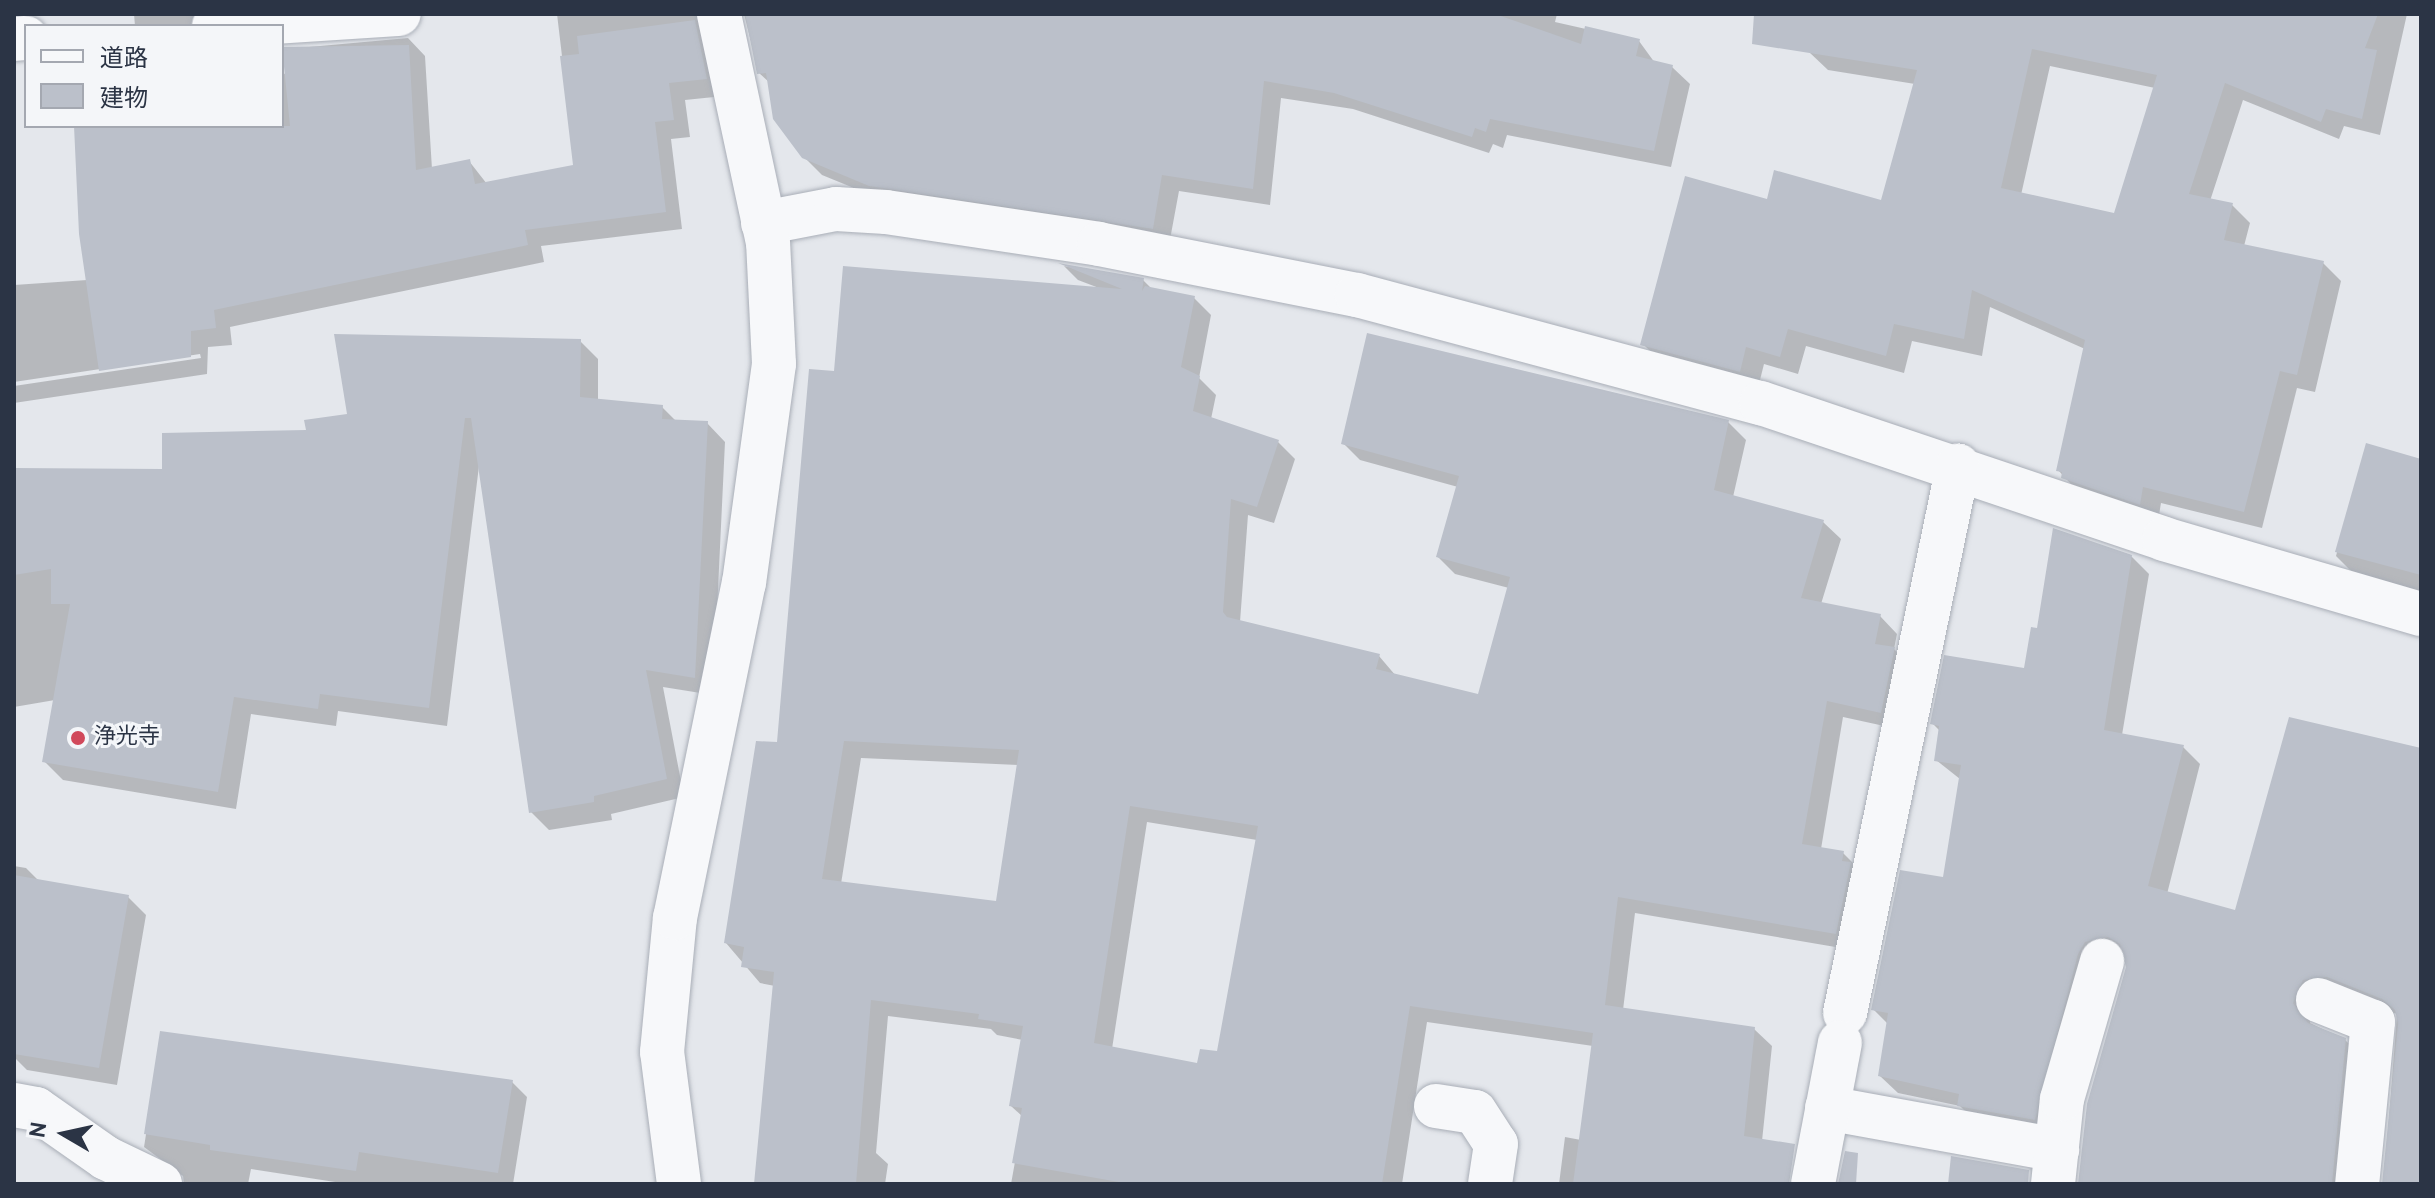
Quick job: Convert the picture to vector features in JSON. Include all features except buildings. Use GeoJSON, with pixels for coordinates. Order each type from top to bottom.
{"type":"FeatureCollection","features":[{"type":"Feature","properties":{"kind":"street"},"geometry":{"type":"LineString","coordinates":[[245,24],[399,14]]}},
{"type":"Feature","properties":{"kind":"street"},"geometry":{"type":"LineString","coordinates":[[679,1184],[662,1052],[675,918],[744,583],[772,393],[763,223],[719,14]]}},
{"type":"Feature","properties":{"kind":"street"},"geometry":{"type":"LineString","coordinates":[[763,223],[836,209],[886,212],[1099,244],[1357,295],[1761,403],[1958,466],[2164,539],[2421,614]]}},
{"type":"Feature","properties":{"kind":"street"},"geometry":{"type":"LineString","coordinates":[[1813,1184],[1842,1028],[1958,466]]}},
{"type":"Feature","properties":{"kind":"street"},"geometry":{"type":"LineString","coordinates":[[1827,1108],[2055,1167],[2062,1099],[2102,961]]}},
{"type":"Feature","properties":{"kind":"street"},"geometry":{"type":"LineString","coordinates":[[2318,1000],[2373,1022],[2357,1184]]}},
{"type":"Feature","properties":{"kind":"street"},"geometry":{"type":"LineString","coordinates":[[14,1105],[36,1109],[106,1158],[160,1184]]}},
{"type":"Feature","properties":{"kind":"street"},"geometry":{"type":"LineString","coordinates":[[1436,1106],[1475,1112],[1496,1144],[1490,1184]]}},
{"type":"Feature","properties":{"kind":"place","name":"浄光寺"},"geometry":{"type":"Point","coordinates":[78,738]}}]}
